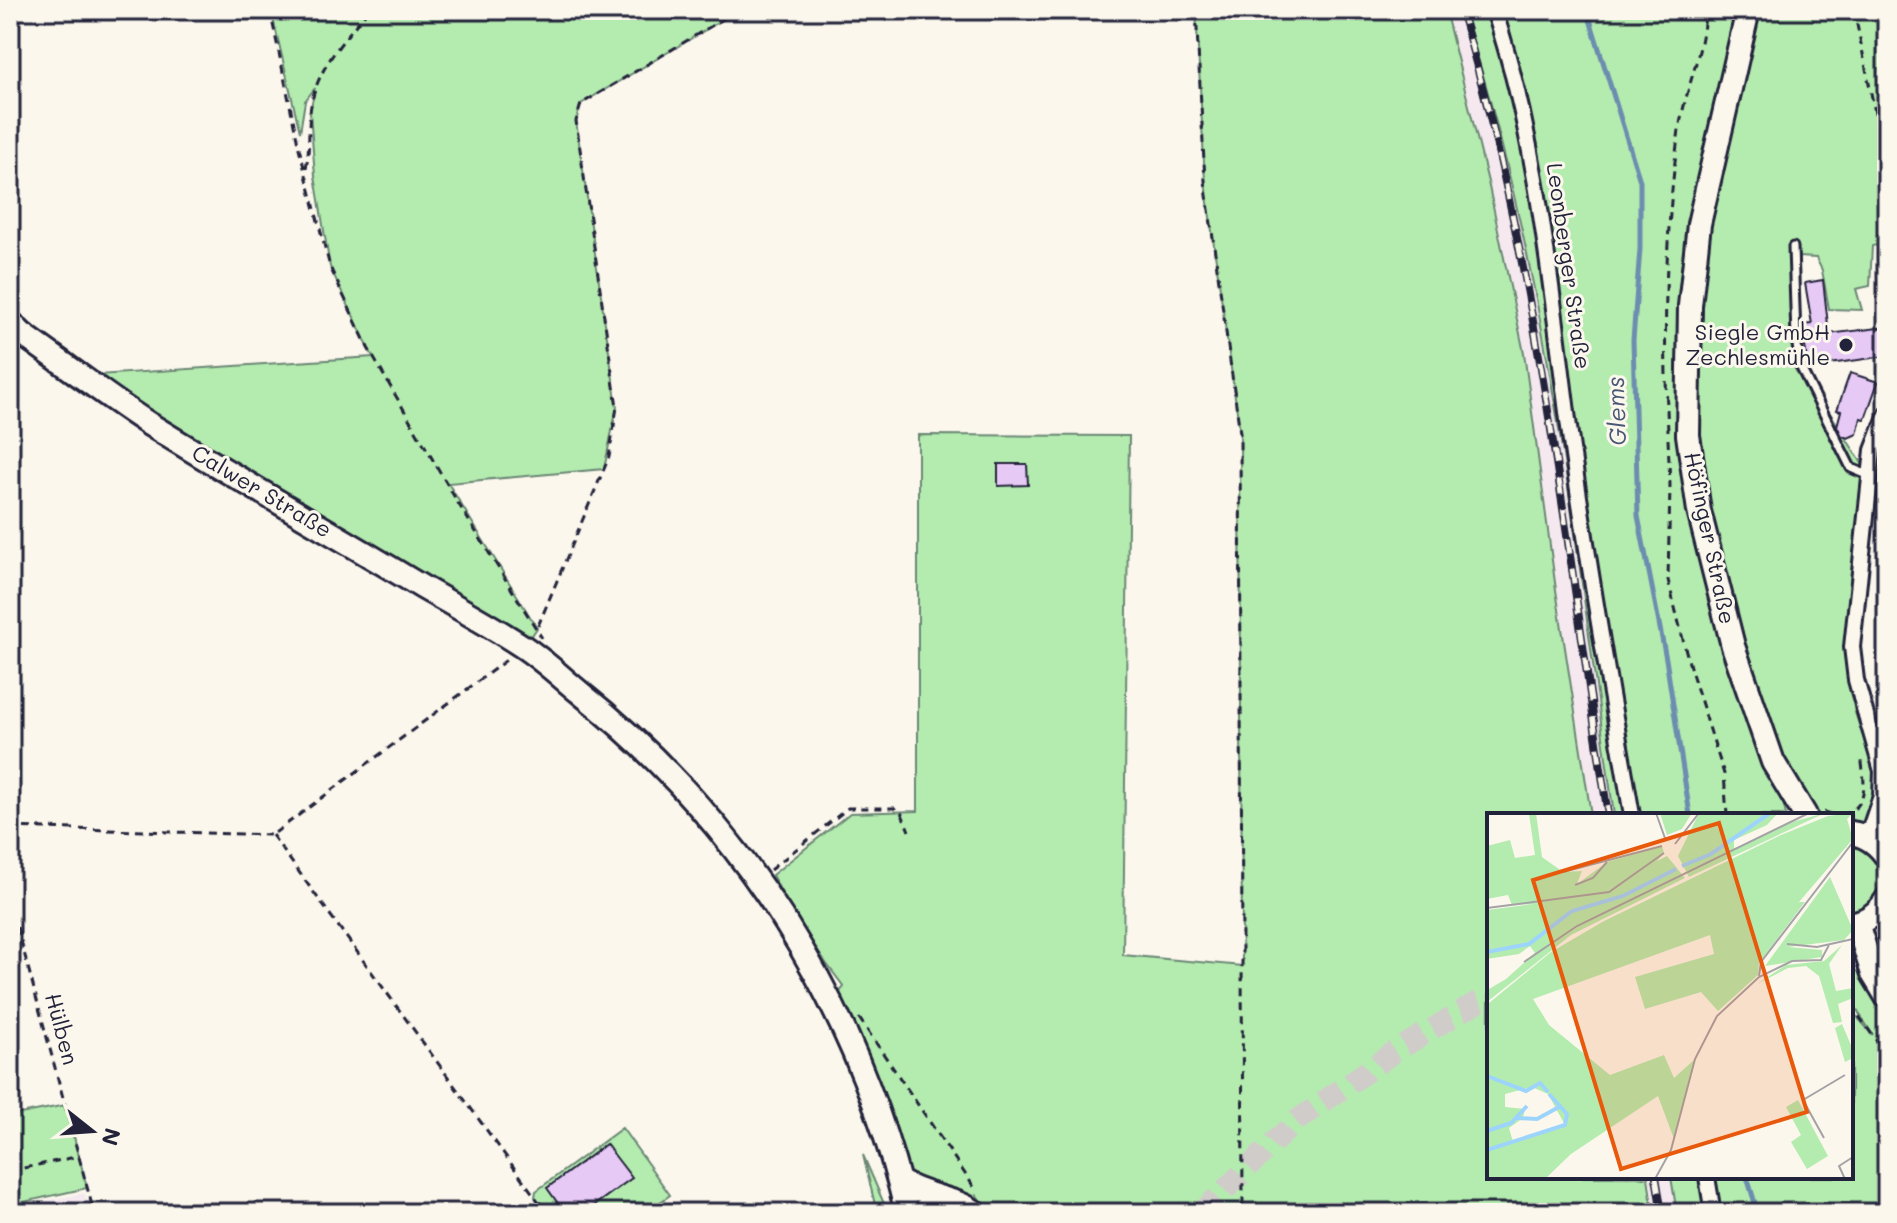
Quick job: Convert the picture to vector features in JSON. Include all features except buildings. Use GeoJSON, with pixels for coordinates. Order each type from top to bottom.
{"type":"FeatureCollection","features":[{"type":"Feature","properties":{"kind":"main road","name":"Höfinger Straße"},"geometry":{"type":"LineString","coordinates":[[1748,10],[1699,224],[1690,306],[1688,435],[1699,511],[1733,646],[1773,762],[1804,813]]}},
{"type":"Feature","properties":{"kind":"main road","name":"Calwer Straße"},"geometry":{"type":"LineString","coordinates":[[10,322],[22,334],[147,422],[524,647],[624,727],[691,794],[758,880],[795,936],[844,1033],[910,1210]]}},
{"type":"Feature","properties":{"kind":"main road"},"geometry":{"type":"LineString","coordinates":[[1859,835],[1878,845],[1887,857]]}},
{"type":"Feature","properties":{"kind":"main road"},"geometry":{"type":"LineString","coordinates":[[1887,899],[1870,918],[1854,923],[1873,974],[1887,997]]}},
{"type":"Feature","properties":{"kind":"main road"},"geometry":{"type":"LineString","coordinates":[[899,1181],[927,1195],[977,1203]]}},
{"type":"Feature","properties":{"kind":"street","name":"Leonberger Straße"},"geometry":{"type":"LineString","coordinates":[[1494,10],[1511,62],[1538,182],[1588,554],[1632,813]]}},
{"type":"Feature","properties":{"kind":"street"},"geometry":{"type":"LineString","coordinates":[[1859,835],[1881,796],[1882,771],[1856,680],[1852,647],[1873,450],[1887,414]]}},
{"type":"Feature","properties":{"kind":"street"},"geometry":{"type":"LineString","coordinates":[[1707,1179],[1713,1213]]}},
{"type":"Feature","properties":{"kind":"lane"},"geometry":{"type":"LineString","coordinates":[[1793,247],[1800,366],[1851,468],[1870,476]]}},
{"type":"Feature","properties":{"kind":"path"},"geometry":{"type":"LineString","coordinates":[[270,10],[330,267],[368,348],[458,503],[537,628],[609,457],[617,407],[576,121],[581,104],[738,10]]}},
{"type":"Feature","properties":{"kind":"path"},"geometry":{"type":"LineString","coordinates":[[305,169],[310,149],[310,112],[315,86],[327,61],[368,10]]}},
{"type":"Feature","properties":{"kind":"path"},"geometry":{"type":"LineString","coordinates":[[1196,10],[1205,181],[1240,433],[1243,1213]]}},
{"type":"Feature","properties":{"kind":"path"},"geometry":{"type":"LineString","coordinates":[[1854,10],[1887,171]]}},
{"type":"Feature","properties":{"kind":"path"},"geometry":{"type":"LineString","coordinates":[[10,827],[272,835],[524,647]]}},
{"type":"Feature","properties":{"kind":"path"},"geometry":{"type":"LineString","coordinates":[[1848,813],[1861,804],[1865,794],[1862,763],[1865,756],[1877,749]]}},
{"type":"Feature","properties":{"kind":"path"},"geometry":{"type":"LineString","coordinates":[[758,880],[848,808],[894,808],[902,814],[909,831]]}},
{"type":"Feature","properties":{"kind":"path"},"geometry":{"type":"LineString","coordinates":[[272,835],[547,1213]]}},
{"type":"Feature","properties":{"kind":"path","name":"Hülben"},"geometry":{"type":"LineString","coordinates":[[10,900],[94,1213]]}},
{"type":"Feature","properties":{"kind":"path"},"geometry":{"type":"LineString","coordinates":[[1853,1008],[1887,1051]]}},
{"type":"Feature","properties":{"kind":"path"},"geometry":{"type":"LineString","coordinates":[[858,1016],[977,1203]]}},
{"type":"Feature","properties":{"kind":"path"},"geometry":{"type":"LineString","coordinates":[[10,1171],[80,1156]]}},
{"type":"Feature","properties":{"kind":"shaded area"},"geometry":{"type":"Polygon","coordinates":[[[1445,10],[1463,10],[1518,209],[1546,348],[1614,813],[1591,813],[1524,353],[1488,182],[1445,10]]]}},
{"type":"Feature","properties":{"kind":"shaded area"},"geometry":{"type":"Polygon","coordinates":[[[1648,1179],[1671,1179],[1677,1213],[1653,1213],[1648,1179]]]}},
{"type":"Feature","properties":{"kind":"shaded area"},"geometry":{"type":"Polygon","coordinates":[[[85,1193],[90,1213],[10,1213],[10,1208],[85,1193]]]}},
{"type":"Feature","properties":{"kind":"green space"},"geometry":{"type":"Polygon","coordinates":[[[271,10],[739,10],[581,104],[576,121],[617,407],[604,469],[448,483],[537,628],[524,647],[82,376],[373,357],[330,267],[315,176],[310,112],[315,88],[305,101],[300,132],[271,10]]]}},
{"type":"Feature","properties":{"kind":"green space"},"geometry":{"type":"Polygon","coordinates":[[[1196,10],[1445,10],[1488,182],[1524,353],[1591,813],[1487,813],[1487,1179],[1648,1179],[1653,1213],[989,1213],[976,1194],[979,1207],[913,1181],[903,1164],[863,1048],[838,994],[844,987],[802,931],[772,875],[850,813],[918,811],[918,435],[1129,436],[1123,955],[1242,966],[1240,433],[1205,181],[1196,10]]]}},
{"type":"Feature","properties":{"kind":"green space"},"geometry":{"type":"Polygon","coordinates":[[[1463,10],[1490,10],[1507,61],[1558,308],[1526,89],[1499,10],[1887,10],[1887,243],[1872,246],[1870,286],[1856,289],[1862,310],[1829,309],[1822,270],[1816,258],[1798,257],[1794,249],[1800,366],[1870,476],[1852,647],[1854,709],[1862,734],[1873,752],[1881,796],[1871,828],[1853,835],[1853,813],[1804,813],[1775,768],[1786,813],[1614,813],[1556,409],[1517,208],[1463,10]]]}},
{"type":"Feature","properties":{"kind":"green space"},"geometry":{"type":"Polygon","coordinates":[[[1853,846],[1876,860],[1884,878],[1881,897],[1866,911],[1853,916],[1853,846]]]}},
{"type":"Feature","properties":{"kind":"green space"},"geometry":{"type":"Polygon","coordinates":[[[1853,970],[1873,974],[1887,997],[1887,1213],[1677,1213],[1671,1179],[1853,1179],[1853,1012],[1873,1035],[1853,1004],[1853,970]]]}},
{"type":"Feature","properties":{"kind":"green space"},"geometry":{"type":"Polygon","coordinates":[[[66,1105],[87,1188],[10,1205],[10,1116],[66,1105]]]}},
{"type":"Feature","properties":{"kind":"green space"},"geometry":{"type":"Polygon","coordinates":[[[622,1128],[670,1195],[645,1213],[547,1213],[535,1197],[536,1191],[622,1128]]]}},
{"type":"Feature","properties":{"kind":"green space"},"geometry":{"type":"Polygon","coordinates":[[[863,1155],[888,1213],[877,1213],[863,1155]]]}},
{"type":"Feature","properties":{"kind":"waterway","name":"Glems"},"geometry":{"type":"LineString","coordinates":[[1587,10],[1640,181],[1640,249],[1633,340],[1638,516],[1666,659],[1690,813]]}},
{"type":"Feature","properties":{"kind":"waterway","name":"Glems"},"geometry":{"type":"LineString","coordinates":[[1748,1179],[1758,1213]]}},
{"type":"Feature","properties":{"kind":"tunnel"},"geometry":{"type":"LineString","coordinates":[[1201,1213],[1295,1122],[1394,1052],[1487,996]]}},
{"type":"Feature","properties":{"kind":"railway"},"geometry":{"type":"LineString","coordinates":[[1461,10],[1488,109],[1531,309],[1608,813]]}},
{"type":"Feature","properties":{"kind":"railway"},"geometry":{"type":"LineString","coordinates":[[1656,1179],[1662,1213]]}},
{"type":"Feature","properties":{"kind":"place","name":"Siegle GmbH Zechlesmühle"},"geometry":{"type":"Point","coordinates":[1846,345]}}]}
